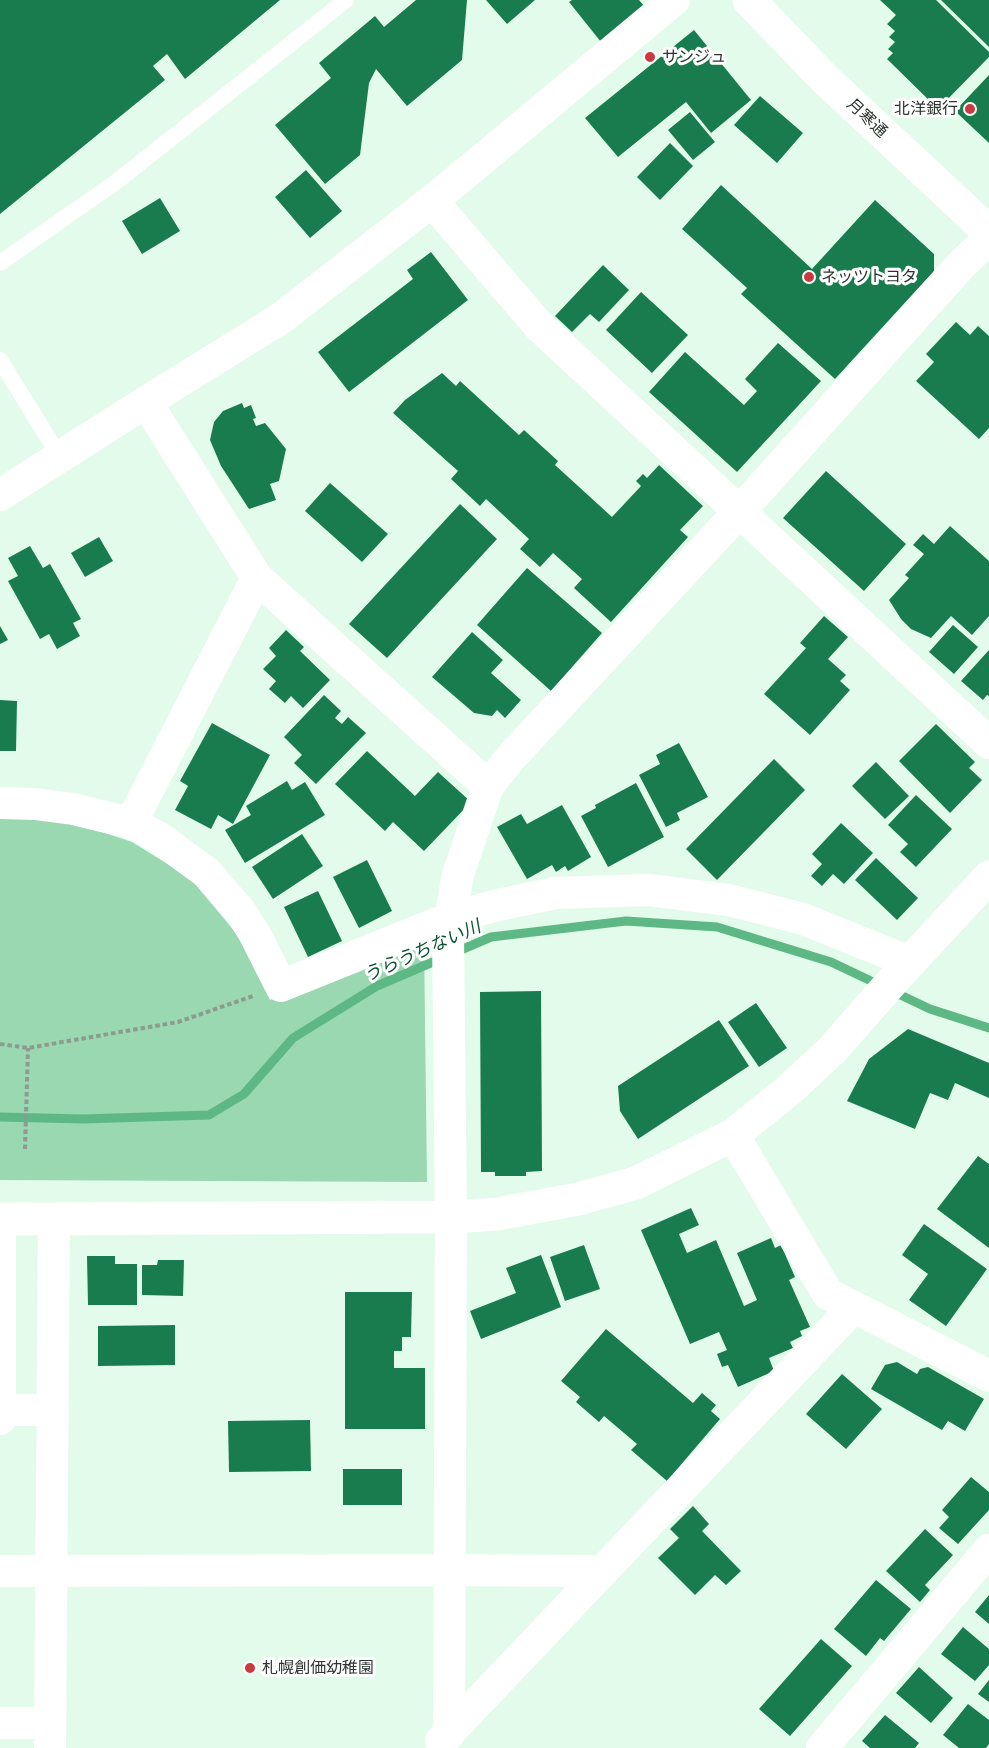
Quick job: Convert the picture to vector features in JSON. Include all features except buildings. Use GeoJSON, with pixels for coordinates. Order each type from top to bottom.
{"type":"FeatureCollection","features":[{"type":"Feature","properties":{"kind":"main road","name":"月寒通"},"geometry":{"type":"LineString","coordinates":[[749,0],[824,78],[989,232]]}},
{"type":"Feature","properties":{"kind":"main road"},"geometry":{"type":"LineString","coordinates":[[0,1219],[451,1218],[497,1214],[578,1199],[636,1183],[733,1135],[789,1090],[833,1049],[903,969],[989,877]]}},
{"type":"Feature","properties":{"kind":"street"},"geometry":{"type":"LineString","coordinates":[[0,495],[280,320],[432,201],[674,0]]}},
{"type":"Feature","properties":{"kind":"street"},"geometry":{"type":"LineString","coordinates":[[432,201],[540,327],[989,743]]}},
{"type":"Feature","properties":{"kind":"street"},"geometry":{"type":"LineString","coordinates":[[442,1741],[449,1570],[451,1218],[449,926],[457,878],[488,786],[513,755],[740,512],[962,264],[989,239]]}},
{"type":"Feature","properties":{"kind":"street"},"geometry":{"type":"LineString","coordinates":[[146,402],[258,578],[488,786]]}},
{"type":"Feature","properties":{"kind":"street"},"geometry":{"type":"LineString","coordinates":[[130,823],[258,578]]}},
{"type":"Feature","properties":{"kind":"street"},"geometry":{"type":"LineString","coordinates":[[0,803],[35,804],[73,809],[130,823],[158,837],[207,873],[240,910],[281,986],[449,926],[498,905],[556,893],[649,890],[729,900],[803,919],[903,969]]}},
{"type":"Feature","properties":{"kind":"street"},"geometry":{"type":"LineString","coordinates":[[733,1135],[828,1293],[986,1367]]}},
{"type":"Feature","properties":{"kind":"street"},"geometry":{"type":"LineString","coordinates":[[0,1219],[0,1419]]}},
{"type":"Feature","properties":{"kind":"street"},"geometry":{"type":"LineString","coordinates":[[0,1723],[50,1736],[54,1219]]}},
{"type":"Feature","properties":{"kind":"street"},"geometry":{"type":"LineString","coordinates":[[442,1741],[854,1307]]}},
{"type":"Feature","properties":{"kind":"street"},"geometry":{"type":"LineString","coordinates":[[0,1410],[52,1410]]}},
{"type":"Feature","properties":{"kind":"street"},"geometry":{"type":"LineString","coordinates":[[822,1748],[989,1550]]}},
{"type":"Feature","properties":{"kind":"street"},"geometry":{"type":"LineString","coordinates":[[0,1571],[602,1571]]}},
{"type":"Feature","properties":{"kind":"lane"},"geometry":{"type":"LineString","coordinates":[[0,263],[116,182],[346,0]]}},
{"type":"Feature","properties":{"kind":"lane"},"geometry":{"type":"LineString","coordinates":[[0,360],[60,457]]}},
{"type":"Feature","properties":{"kind":"path"},"geometry":{"type":"LineString","coordinates":[[0,1044],[28,1048],[178,1022],[281,986]]}},
{"type":"Feature","properties":{"kind":"path"},"geometry":{"type":"LineString","coordinates":[[26,1149],[28,1048]]}},
{"type":"Feature","properties":{"kind":"green space"},"geometry":{"type":"Polygon","coordinates":[[[0,817],[19,817],[84,826],[132,842],[190,878],[236,933],[270,1000],[424,941],[427,1182],[0,1180],[0,817]]]}},
{"type":"Feature","properties":{"kind":"waterway","name":"うらうちない川"},"geometry":{"type":"LineString","coordinates":[[0,1117],[83,1119],[209,1115],[244,1094],[293,1038],[377,986],[491,937],[626,921],[717,927],[831,962],[930,1009],[989,1028]]}},
{"type":"Feature","properties":{"kind":"place","name":"サンジュ"},"geometry":{"type":"Point","coordinates":[650,57]}},
{"type":"Feature","properties":{"kind":"place","name":"北洋銀行"},"geometry":{"type":"Point","coordinates":[970,109]}},
{"type":"Feature","properties":{"kind":"place","name":"ネッツトヨタ"},"geometry":{"type":"Point","coordinates":[809,277]}},
{"type":"Feature","properties":{"kind":"place","name":"札幌創価幼稚園"},"geometry":{"type":"Point","coordinates":[250,1668]}}]}
